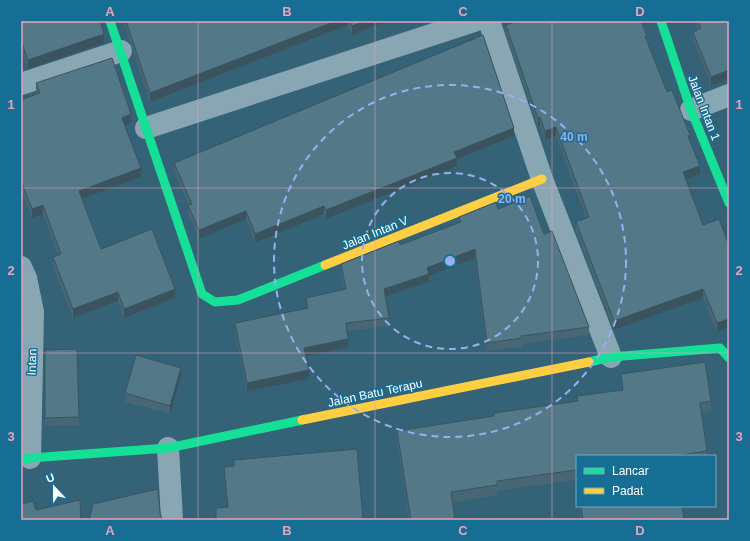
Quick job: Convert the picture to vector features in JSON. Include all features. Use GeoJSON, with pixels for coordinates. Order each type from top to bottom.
{"type":"FeatureCollection","features":[{"type":"Feature","properties":{"kind":"street"},"geometry":{"type":"LineString","coordinates":[[110,21],[146,128],[474,21]]}},
{"type":"Feature","properties":{"kind":"street"},"geometry":{"type":"LineString","coordinates":[[489,21],[542,179],[611,357]]}},
{"type":"Feature","properties":{"kind":"street","name":"Jalan Intan 1"},"geometry":{"type":"LineString","coordinates":[[661,21],[691,110],[729,202]]}},
{"type":"Feature","properties":{"kind":"street"},"geometry":{"type":"LineString","coordinates":[[21,84],[121,51]]}},
{"type":"Feature","properties":{"kind":"street"},"geometry":{"type":"LineString","coordinates":[[691,110],[729,95]]}},
{"type":"Feature","properties":{"kind":"street","name":"Jalan Intan V"},"geometry":{"type":"LineString","coordinates":[[146,128],[202,294],[215,302],[238,300],[542,179]]}},
{"type":"Feature","properties":{"kind":"street","name":"Intan"},"geometry":{"type":"LineString","coordinates":[[21,267],[26,278],[33,312],[25,459]]}},
{"type":"Feature","properties":{"kind":"street","name":"Jalan Batu Terapu"},"geometry":{"type":"LineString","coordinates":[[25,459],[168,448],[611,357],[720,348],[729,358]]}},
{"type":"Feature","properties":{"kind":"street"},"geometry":{"type":"LineString","coordinates":[[168,448],[172,520]]}},
{"type":"Feature","properties":{"kind":"building"},"geometry":{"type":"Polygon","coordinates":[[[21,21],[100,21],[104,34],[28,60],[21,41],[21,21]]]}},
{"type":"Feature","properties":{"kind":"building"},"geometry":{"type":"Polygon","coordinates":[[[126,21],[336,21],[150,93],[126,21]]]}},
{"type":"Feature","properties":{"kind":"building"},"geometry":{"type":"Polygon","coordinates":[[[349,21],[365,21],[352,26],[349,21]]]}},
{"type":"Feature","properties":{"kind":"building"},"geometry":{"type":"Polygon","coordinates":[[[513,21],[641,21],[647,36],[645,36],[667,92],[672,90],[690,135],[688,136],[700,166],[683,172],[703,225],[719,219],[729,245],[729,319],[717,323],[703,289],[614,321],[576,222],[589,217],[556,127],[545,131],[540,117],[538,118],[506,25],[514,22],[513,21]]]}},
{"type":"Feature","properties":{"kind":"building"},"geometry":{"type":"Polygon","coordinates":[[[698,21],[729,21],[729,70],[711,77],[693,32],[701,28],[698,21]]]}},
{"type":"Feature","properties":{"kind":"building"},"geometry":{"type":"Polygon","coordinates":[[[483,35],[514,128],[454,152],[457,158],[326,210],[324,206],[255,234],[246,211],[199,230],[188,205],[192,204],[174,163],[483,35]]]}},
{"type":"Feature","properties":{"kind":"building"},"geometry":{"type":"Polygon","coordinates":[[[112,58],[131,114],[122,118],[141,168],[79,191],[101,249],[152,229],[175,289],[124,309],[118,292],[73,309],[53,257],[61,254],[43,205],[32,209],[21,181],[21,100],[40,93],[36,83],[112,58]]]}},
{"type":"Feature","properties":{"kind":"building"},"geometry":{"type":"Polygon","coordinates":[[[530,196],[544,234],[552,231],[589,327],[521,336],[522,338],[487,343],[475,249],[427,268],[429,274],[384,289],[389,318],[346,323],[348,339],[304,348],[309,370],[247,383],[235,323],[308,308],[306,298],[346,289],[341,264],[399,241],[400,245],[461,222],[459,217],[496,202],[498,209],[530,196]]]}},
{"type":"Feature","properties":{"kind":"building"},"geometry":{"type":"Polygon","coordinates":[[[77,349],[79,417],[45,418],[45,350],[77,349]]]}},
{"type":"Feature","properties":{"kind":"building"},"geometry":{"type":"Polygon","coordinates":[[[136,355],[181,368],[170,406],[125,393],[136,355]]]}},
{"type":"Feature","properties":{"kind":"building"},"geometry":{"type":"Polygon","coordinates":[[[705,362],[711,401],[700,403],[707,451],[681,455],[576,455],[576,470],[497,481],[497,485],[451,492],[455,520],[411,520],[397,431],[494,416],[494,413],[578,401],[577,396],[623,390],[621,374],[705,362]]]}},
{"type":"Feature","properties":{"kind":"building"},"geometry":{"type":"Polygon","coordinates":[[[357,449],[363,520],[216,520],[216,508],[228,507],[224,467],[234,466],[234,460],[357,449]]]}},
{"type":"Feature","properties":{"kind":"building"},"geometry":{"type":"Polygon","coordinates":[[[158,489],[160,513],[163,520],[89,520],[93,504],[158,489]]]}},
{"type":"Feature","properties":{"kind":"building"},"geometry":{"type":"Polygon","coordinates":[[[80,500],[81,520],[21,520],[21,504],[33,501],[36,510],[80,500]]]}},
{"type":"Feature","properties":{"kind":"building"},"geometry":{"type":"Polygon","coordinates":[[[581,507],[682,507],[684,520],[583,520],[581,507]]]}},
{"type":"Feature","properties":{"kind":"traffic: fast"},"geometry":{"type":"LineString","coordinates":[[110,21],[202,294],[215,302],[238,300],[325,265]]}},
{"type":"Feature","properties":{"kind":"traffic: fast"},"geometry":{"type":"LineString","coordinates":[[661,21],[691,110],[729,203]]}},
{"type":"Feature","properties":{"kind":"traffic: fast"},"geometry":{"type":"LineString","coordinates":[[589,362],[611,357],[720,348],[729,358]]}},
{"type":"Feature","properties":{"kind":"traffic: fast"},"geometry":{"type":"LineString","coordinates":[[21,460],[30,458],[168,448],[302,420]]}},
{"type":"Feature","properties":{"kind":"traffic: slow"},"geometry":{"type":"LineString","coordinates":[[325,265],[542,179]]}},
{"type":"Feature","properties":{"kind":"traffic: slow"},"geometry":{"type":"LineString","coordinates":[[302,420],[589,362]]}}]}
